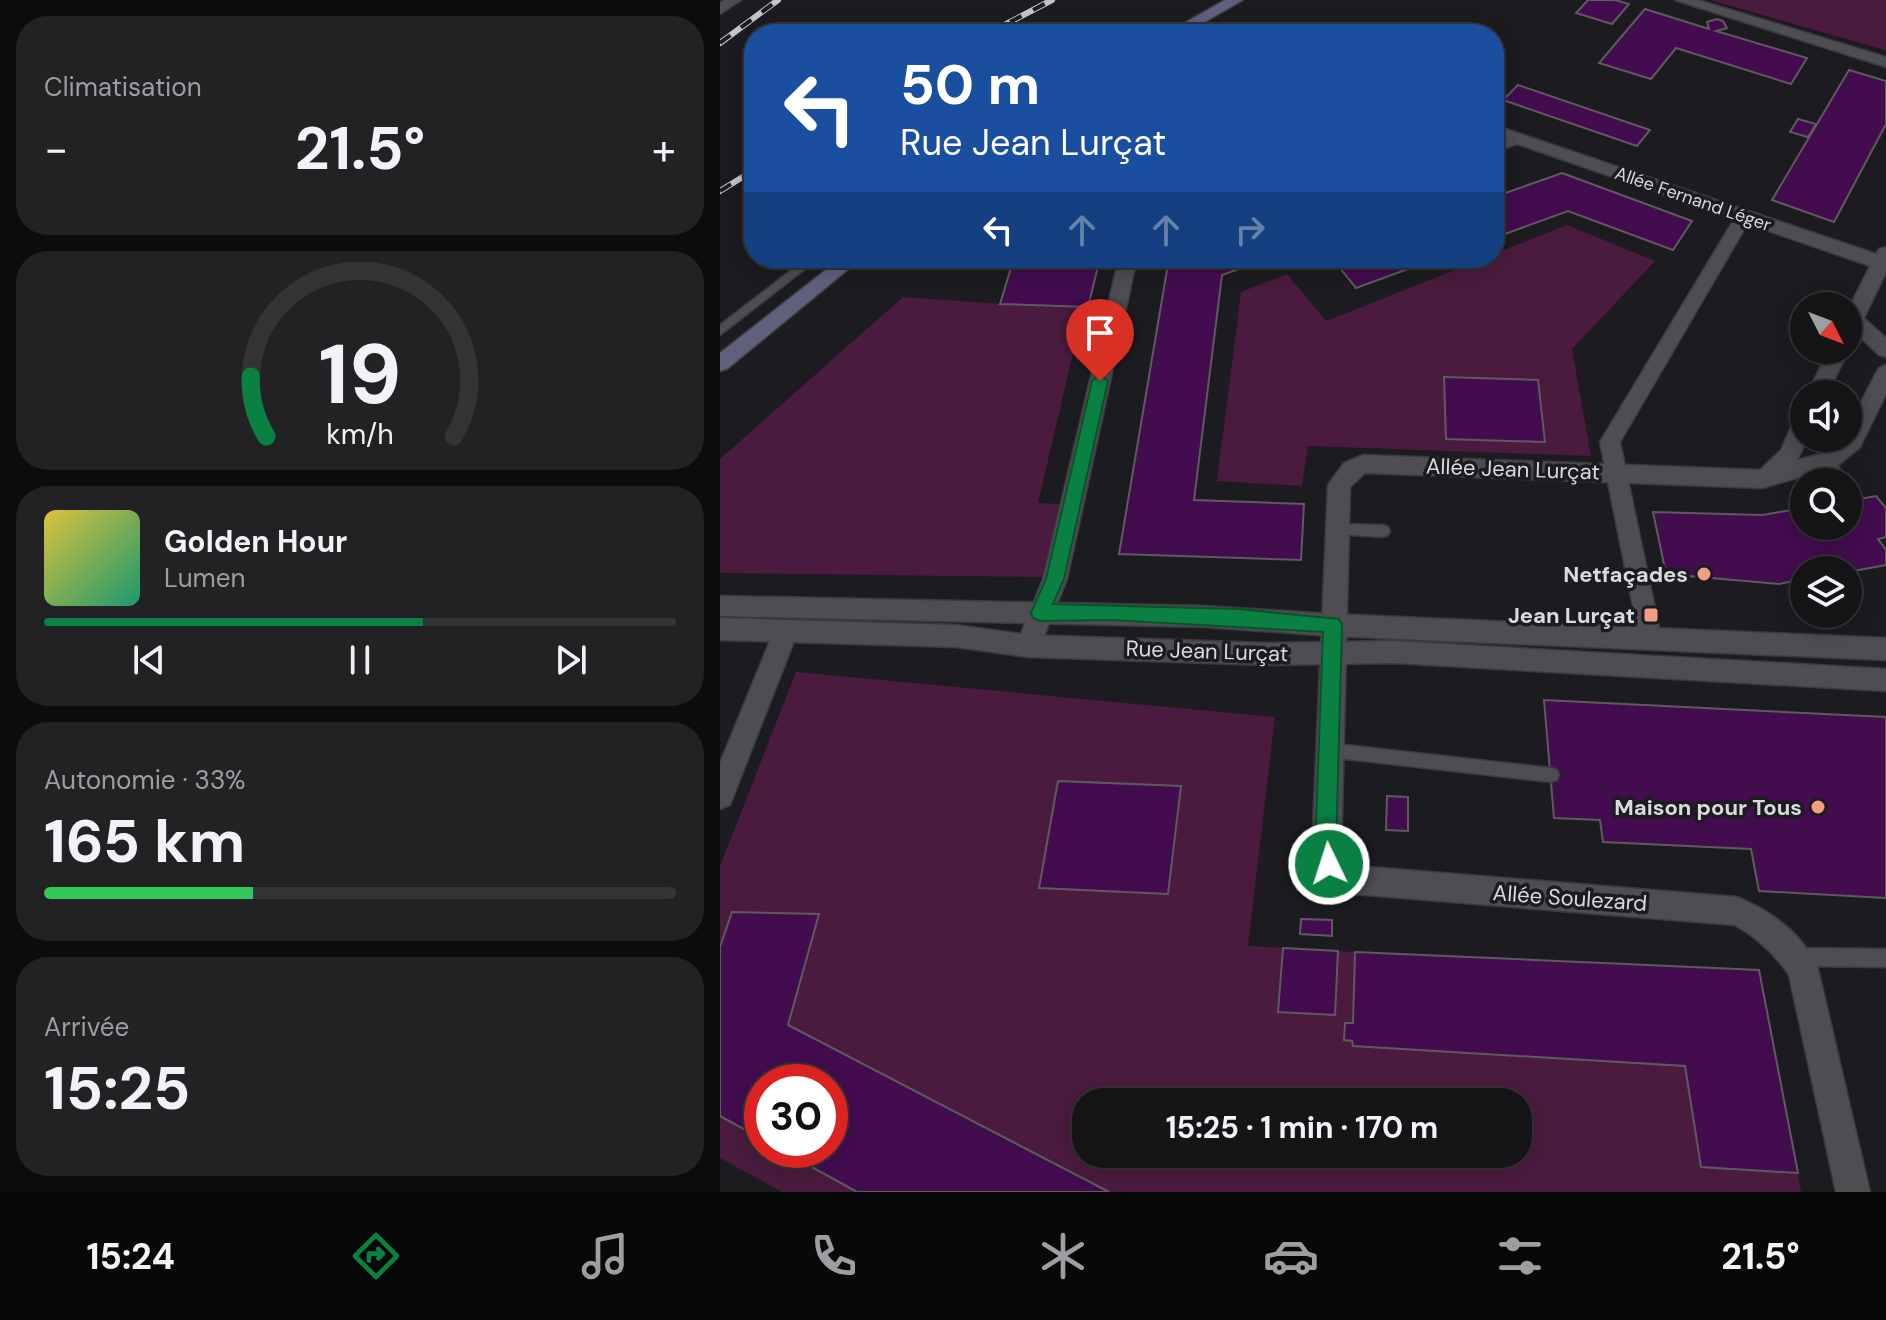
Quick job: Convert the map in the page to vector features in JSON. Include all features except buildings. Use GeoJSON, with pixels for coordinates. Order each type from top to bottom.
{"type":"FeatureCollection","features":[{"type":"Feature","properties":{"kind":"main road"},"geometry":{"type":"LineString","coordinates":[[1192,24],[1236,0]]}},
{"type":"Feature","properties":{"kind":"main road"},"geometry":{"type":"LineString","coordinates":[[720,364],[840,268]]}},
{"type":"Feature","properties":{"kind":"street"},"geometry":{"type":"LineString","coordinates":[[720,10],[734,0]]}},
{"type":"Feature","properties":{"kind":"street"},"geometry":{"type":"LineString","coordinates":[[1682,0],[1886,62]]}},
{"type":"Feature","properties":{"kind":"street","name":"Allée Fernand Léger"},"geometry":{"type":"LineString","coordinates":[[1504,133],[1744,216],[1883,258]]}},
{"type":"Feature","properties":{"kind":"street"},"geometry":{"type":"LineString","coordinates":[[1650,637],[1610,442],[1744,216]]}},
{"type":"Feature","properties":{"kind":"street"},"geometry":{"type":"LineString","coordinates":[[1862,302],[1883,258]]}},
{"type":"Feature","properties":{"kind":"street"},"geometry":{"type":"LineString","coordinates":[[1028,646],[1055,579],[1126,268]]}},
{"type":"Feature","properties":{"kind":"street"},"geometry":{"type":"LineString","coordinates":[[1862,333],[1886,350]]}},
{"type":"Feature","properties":{"kind":"street"},"geometry":{"type":"LineString","coordinates":[[1828,461],[1856,436],[1886,373]]}},
{"type":"Feature","properties":{"kind":"street"},"geometry":{"type":"LineString","coordinates":[[1774,475],[1790,452]]}},
{"type":"Feature","properties":{"kind":"street","name":"Allée Jean Lurçat"},"geometry":{"type":"LineString","coordinates":[[1332,625],[1339,485],[1352,469],[1363,464],[1762,479],[1828,461]]}},
{"type":"Feature","properties":{"kind":"street","name":"Rue Jean Lurçat"},"geometry":{"type":"LineString","coordinates":[[720,606],[1111,612],[1238,617],[1332,625],[1886,649]]}},
{"type":"Feature","properties":{"kind":"street","name":"Allée Soulezard"},"geometry":{"type":"LineString","coordinates":[[1332,625],[1326,850],[1329,864],[1353,880],[1374,883],[1737,911],[1752,918],[1796,957],[1809,985],[1853,1192]]}},
{"type":"Feature","properties":{"kind":"street","name":"Rue Jean Lurçat"},"geometry":{"type":"LineString","coordinates":[[720,629],[956,636],[1028,646],[1331,655],[1394,652],[1886,680]]}},
{"type":"Feature","properties":{"kind":"street"},"geometry":{"type":"LineString","coordinates":[[720,796],[786,631]]}},
{"type":"Feature","properties":{"kind":"lane"},"geometry":{"type":"LineString","coordinates":[[1504,146],[1523,139]]}},
{"type":"Feature","properties":{"kind":"lane"},"geometry":{"type":"LineString","coordinates":[[720,331],[801,268]]}},
{"type":"Feature","properties":{"kind":"lane"},"geometry":{"type":"LineString","coordinates":[[1828,461],[1832,468]]}},
{"type":"Feature","properties":{"kind":"lane"},"geometry":{"type":"LineString","coordinates":[[1336,529],[1383,531]]}},
{"type":"Feature","properties":{"kind":"lane"},"geometry":{"type":"LineString","coordinates":[[1328,750],[1551,775]]}},
{"type":"Feature","properties":{"kind":"lane"},"geometry":{"type":"LineString","coordinates":[[1796,957],[1886,958]]}},
{"type":"Feature","properties":{"kind":"shaded area"},"geometry":{"type":"Polygon","coordinates":[[[1710,0],[1886,0],[1886,49],[1885,50],[1710,0]]]}},
{"type":"Feature","properties":{"kind":"shaded area"},"geometry":{"type":"Polygon","coordinates":[[[1567,225],[1655,261],[1572,349],[1591,456],[1308,446],[1302,486],[1217,481],[1241,292],[1287,274],[1326,321],[1460,268],[1504,268],[1504,250],[1567,225]]]}},
{"type":"Feature","properties":{"kind":"shaded area"},"geometry":{"type":"Polygon","coordinates":[[[903,297],[1088,307],[1075,345],[1038,503],[1061,504],[1042,577],[720,573],[720,459],[903,297]]]}},
{"type":"Feature","properties":{"kind":"shaded area"},"geometry":{"type":"Polygon","coordinates":[[[796,672],[1275,717],[1248,946],[1355,952],[1353,1046],[1685,1066],[1701,1167],[1798,1173],[1801,1192],[1109,1192],[788,1025],[818,914],[732,912],[720,947],[720,866],[796,672]]]}},
{"type":"Feature","properties":{"kind":"shaded area"},"geometry":{"type":"Polygon","coordinates":[[[720,1116],[744,1129],[744,1168],[814,1168],[857,1192],[782,1192],[720,1158],[720,1116]]]}},
{"type":"Feature","properties":{"kind":"railway"},"geometry":{"type":"LineString","coordinates":[[746,24],[778,0]]}},
{"type":"Feature","properties":{"kind":"railway"},"geometry":{"type":"LineString","coordinates":[[1006,24],[1052,0]]}},
{"type":"Feature","properties":{"kind":"railway"},"geometry":{"type":"LineString","coordinates":[[720,43],[744,25]]}},
{"type":"Feature","properties":{"kind":"railway"},"geometry":{"type":"LineString","coordinates":[[720,191],[744,176]]}},
{"type":"Feature","properties":{"kind":"place","name":"Netfaçades"},"geometry":{"type":"Point","coordinates":[1704,574]}},
{"type":"Feature","properties":{"kind":"place","name":"Jean Lurçat"},"geometry":{"type":"Point","coordinates":[1651,615]}},
{"type":"Feature","properties":{"kind":"place","name":"Maison pour Tous"},"geometry":{"type":"Point","coordinates":[1818,807]}},
{"type":"Feature","properties":{"kind":"route"},"geometry":{"type":"LineString","coordinates":[[1100,381],[1055,579],[1040,613],[1111,612],[1269,618],[1332,625],[1326,850],[1329,864]]}}]}
